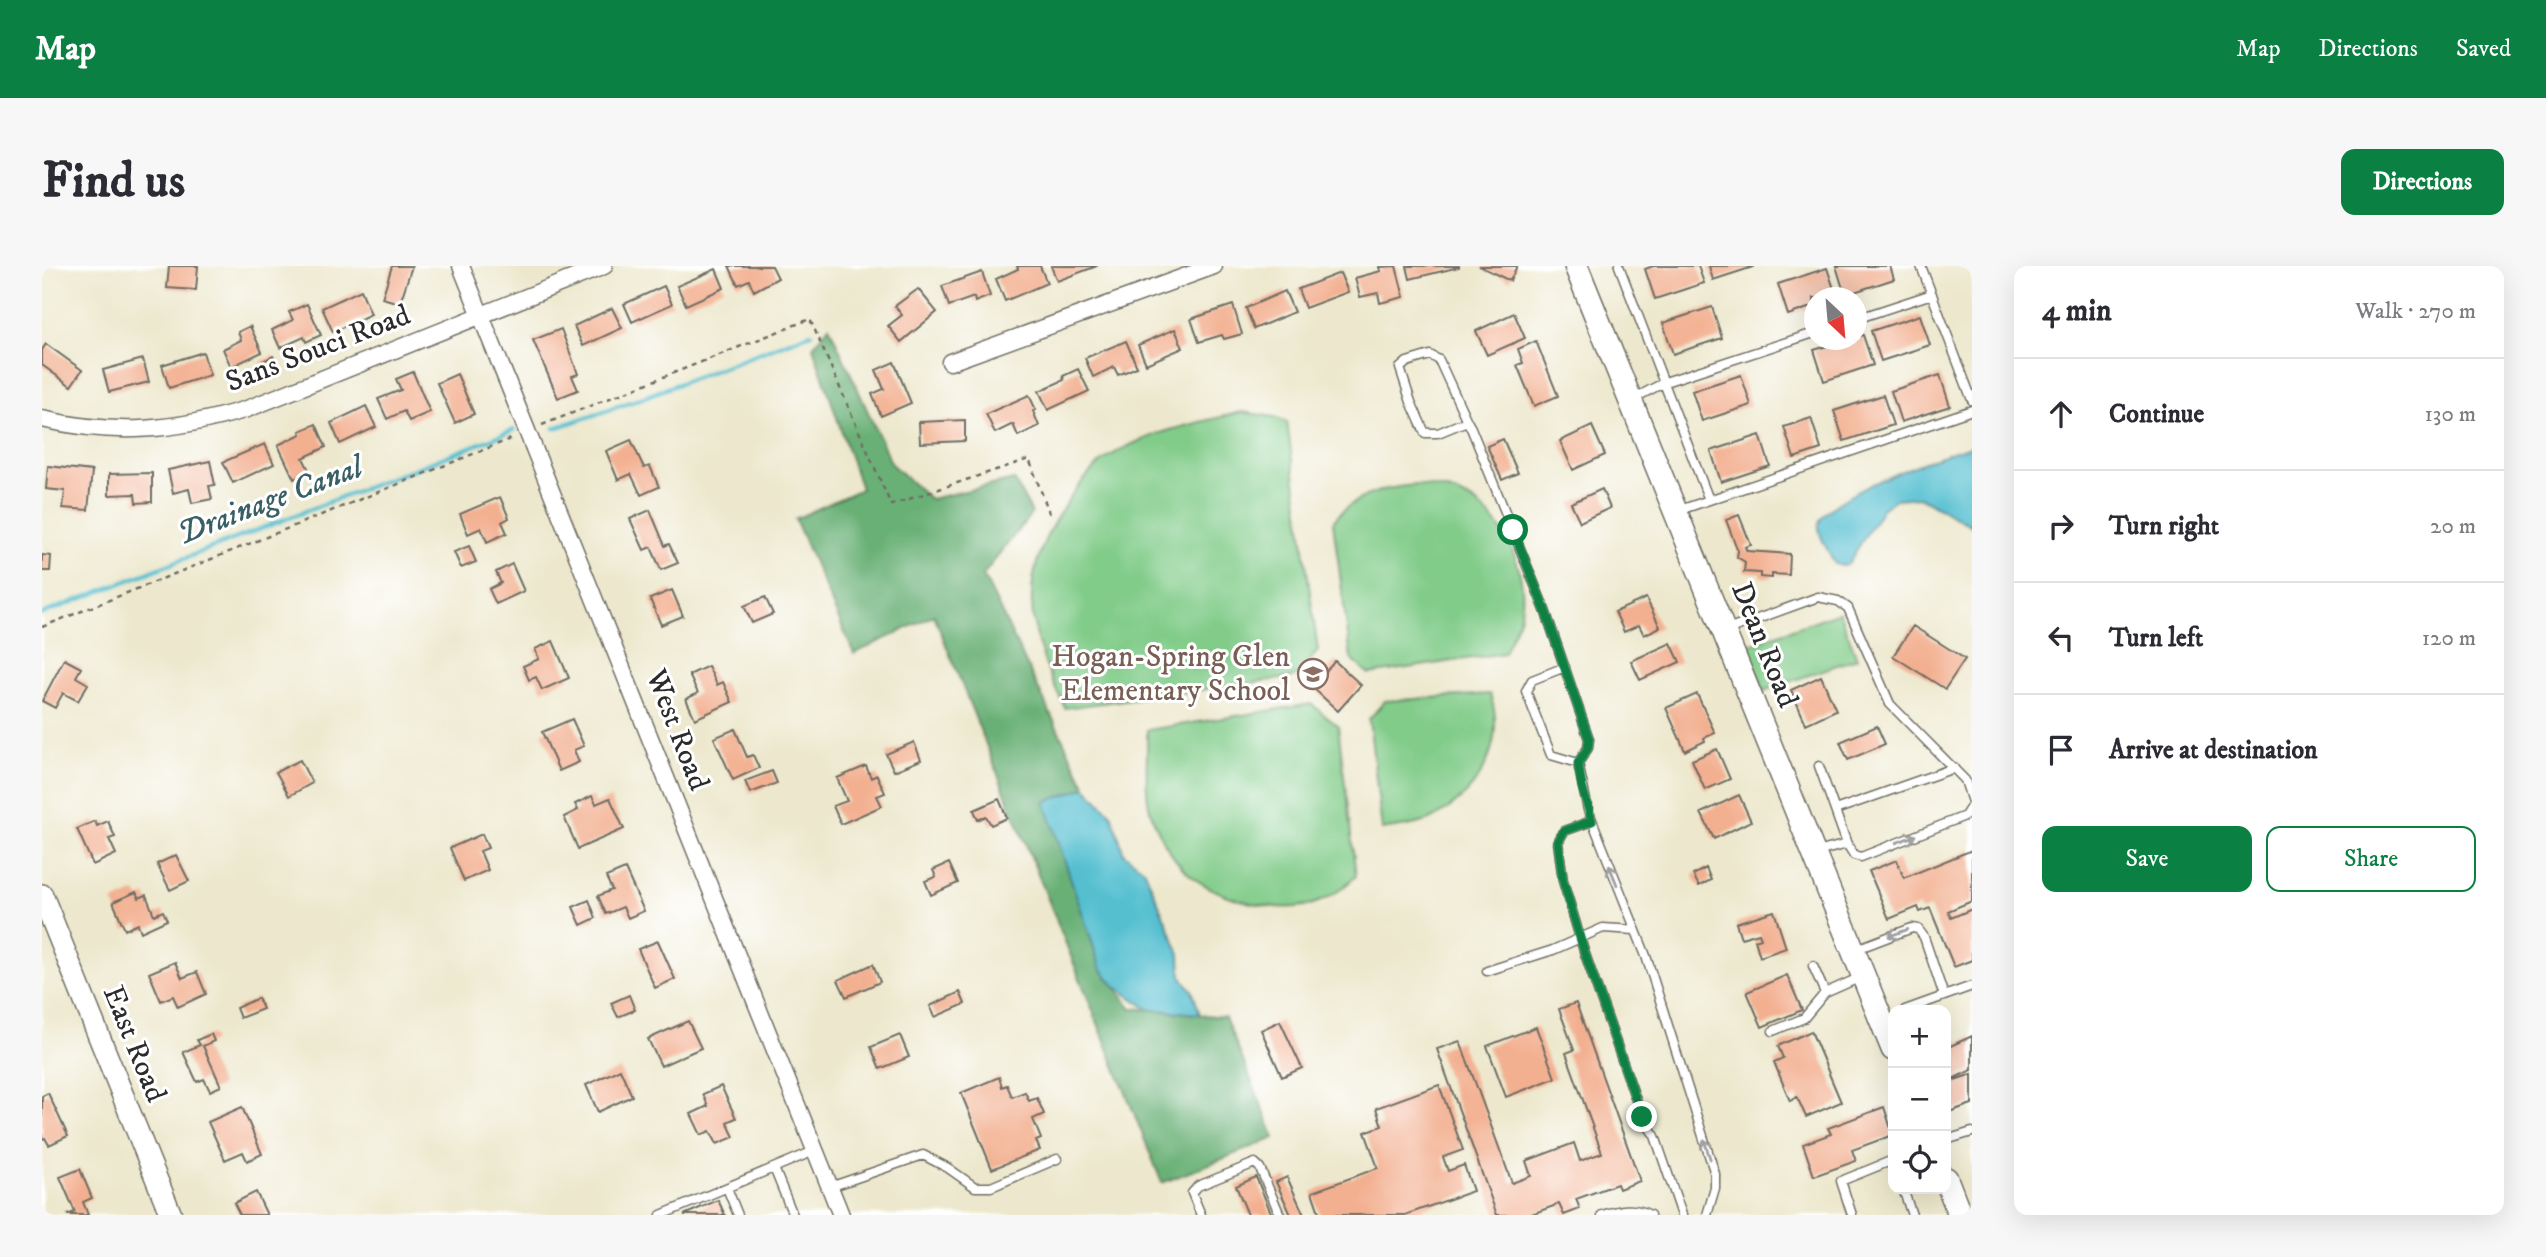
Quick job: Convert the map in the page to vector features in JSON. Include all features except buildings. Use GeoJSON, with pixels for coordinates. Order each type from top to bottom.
{"type":"FeatureCollection","features":[{"type":"Feature","properties":{"kind":"main road","name":"Dean Road"},"geometry":{"type":"LineString","coordinates":[[1580,269],[1630,401],[1853,950],[1887,1017]]}},
{"type":"Feature","properties":{"kind":"main road"},"geometry":{"type":"LineString","coordinates":[[1951,1191],[1961,1215]]}},
{"type":"Feature","properties":{"kind":"street","name":"West Road"},"geometry":{"type":"LineString","coordinates":[[461,266],[841,1215]]}},
{"type":"Feature","properties":{"kind":"street","name":"Sans Souci Road"},"geometry":{"type":"LineString","coordinates":[[42,419],[108,430],[178,427],[212,419],[247,408],[604,266]]}},
{"type":"Feature","properties":{"kind":"street"},"geometry":{"type":"LineString","coordinates":[[950,362],[1214,266]]}},
{"type":"Feature","properties":{"kind":"street","name":"East Road"},"geometry":{"type":"LineString","coordinates":[[42,895],[171,1215]]}},
{"type":"Feature","properties":{"kind":"lane"},"geometry":{"type":"LineString","coordinates":[[1619,266],[1709,500]]}},
{"type":"Feature","properties":{"kind":"lane"},"geometry":{"type":"LineString","coordinates":[[1921,266],[1972,400]]}},
{"type":"Feature","properties":{"kind":"lane"},"geometry":{"type":"LineString","coordinates":[[1867,316],[1932,295]]}},
{"type":"Feature","properties":{"kind":"lane"},"geometry":{"type":"LineString","coordinates":[[1630,401],[1664,382],[1804,337]]}},
{"type":"Feature","properties":{"kind":"lane"},"geometry":{"type":"LineString","coordinates":[[1467,421],[1438,433],[1425,433],[1410,402],[1400,368],[1407,362],[1430,355],[1439,360],[1467,421],[1532,576],[1589,739],[1588,748],[1578,763],[1592,821],[1635,930],[1715,1174],[1715,1188],[1707,1215]]}},
{"type":"Feature","properties":{"kind":"lane"},"geometry":{"type":"LineString","coordinates":[[1675,512],[1972,410]]}},
{"type":"Feature","properties":{"kind":"lane"},"geometry":{"type":"LineString","coordinates":[[1724,631],[1818,597],[1838,601],[1848,608],[1890,704],[1965,780],[1972,804],[1965,817],[1861,857],[1854,855],[1847,844],[1819,765]]}},
{"type":"Feature","properties":{"kind":"lane"},"geometry":{"type":"LineString","coordinates":[[1564,667],[1532,680],[1526,691],[1551,755],[1578,763]]}},
{"type":"Feature","properties":{"kind":"lane"},"geometry":{"type":"LineString","coordinates":[[1835,810],[1954,768]]}},
{"type":"Feature","properties":{"kind":"lane"},"geometry":{"type":"LineString","coordinates":[[1592,821],[1564,831],[1558,842],[1563,881],[1584,951],[1642,1117],[1655,1136],[1682,1215]]}},
{"type":"Feature","properties":{"kind":"lane"},"geometry":{"type":"LineString","coordinates":[[1814,853],[1847,844]]}},
{"type":"Feature","properties":{"kind":"lane"},"geometry":{"type":"LineString","coordinates":[[1487,971],[1582,939],[1604,928],[1635,930]]}},
{"type":"Feature","properties":{"kind":"lane"},"geometry":{"type":"LineString","coordinates":[[1853,950],[1918,929],[1924,937],[1944,996]]}},
{"type":"Feature","properties":{"kind":"lane"},"geometry":{"type":"LineString","coordinates":[[1813,966],[1825,993]]}},
{"type":"Feature","properties":{"kind":"lane"},"geometry":{"type":"LineString","coordinates":[[1773,1031],[1804,1018],[1825,993],[1864,976]]}},
{"type":"Feature","properties":{"kind":"lane"},"geometry":{"type":"LineString","coordinates":[[1919,1005],[1972,986]]}},
{"type":"Feature","properties":{"kind":"lane"},"geometry":{"type":"LineString","coordinates":[[1951,1138],[1972,1132]]}},
{"type":"Feature","properties":{"kind":"lane"},"geometry":{"type":"LineString","coordinates":[[661,1215],[814,1151]]}},
{"type":"Feature","properties":{"kind":"lane"},"geometry":{"type":"LineString","coordinates":[[830,1187],[923,1155],[975,1187],[991,1187],[1057,1159]]}},
{"type":"Feature","properties":{"kind":"lane"},"geometry":{"type":"LineString","coordinates":[[1852,1215],[1841,1181],[1888,1162]]}},
{"type":"Feature","properties":{"kind":"lane"},"geometry":{"type":"LineString","coordinates":[[1201,1215],[1192,1194],[1198,1186],[1255,1164],[1261,1168],[1280,1215]]}},
{"type":"Feature","properties":{"kind":"lane"},"geometry":{"type":"LineString","coordinates":[[775,1168],[793,1215]]}},
{"type":"Feature","properties":{"kind":"lane"},"geometry":{"type":"LineString","coordinates":[[727,1188],[738,1215]]}},
{"type":"Feature","properties":{"kind":"lane"},"geometry":{"type":"LineString","coordinates":[[1905,1194],[1912,1215]]}},
{"type":"Feature","properties":{"kind":"lane"},"geometry":{"type":"LineString","coordinates":[[1602,1215],[1621,1210],[1642,1210],[1650,1215]]}},
{"type":"Feature","properties":{"kind":"path"},"geometry":{"type":"LineString","coordinates":[[42,627],[810,319],[891,505],[1030,459],[1050,514]]}},
{"type":"Feature","properties":{"kind":"green space"},"geometry":{"type":"Polygon","coordinates":[[[829,326],[892,465],[930,499],[1014,480],[1032,513],[983,575],[1086,787],[1046,802],[1101,969],[1132,1008],[1225,1017],[1275,1138],[1162,1183],[934,615],[854,654],[795,519],[861,489],[813,347],[829,326]]]}},
{"type":"Feature","properties":{"kind":"green space"},"geometry":{"type":"Polygon","coordinates":[[[1242,412],[1275,417],[1287,422],[1318,651],[1295,677],[1065,708],[1042,654],[1032,604],[1033,580],[1039,555],[1050,529],[1081,483],[1110,456],[1158,434],[1242,412]]]}},
{"type":"Feature","properties":{"kind":"green space"},"geometry":{"type":"Polygon","coordinates":[[[1416,485],[1459,494],[1488,513],[1509,543],[1516,560],[1521,577],[1521,612],[1504,653],[1369,674],[1351,659],[1333,522],[1359,499],[1370,494],[1416,485]]]}},
{"type":"Feature","properties":{"kind":"green space"},"geometry":{"type":"Polygon","coordinates":[[[1839,612],[1857,658],[1764,691],[1746,646],[1839,612]]]}},
{"type":"Feature","properties":{"kind":"green space"},"geometry":{"type":"Polygon","coordinates":[[[1490,694],[1495,726],[1493,742],[1489,757],[1473,785],[1433,819],[1382,830],[1369,719],[1385,701],[1490,694]]]}},
{"type":"Feature","properties":{"kind":"green space"},"geometry":{"type":"Polygon","coordinates":[[[1311,704],[1338,726],[1356,876],[1321,901],[1306,906],[1289,907],[1252,903],[1202,883],[1177,861],[1153,818],[1147,792],[1147,730],[1311,704]]]}},
{"type":"Feature","properties":{"kind":"water"},"geometry":{"type":"Polygon","coordinates":[[[1972,446],[1972,526],[1919,497],[1896,499],[1882,509],[1848,564],[1835,564],[1819,528],[1826,513],[1842,501],[1888,477],[1972,446]]]}},
{"type":"Feature","properties":{"kind":"water"},"geometry":{"type":"Polygon","coordinates":[[[1086,787],[1112,815],[1124,854],[1144,869],[1180,954],[1181,976],[1192,990],[1200,1014],[1148,1009],[1116,987],[1101,969],[1045,802],[1086,787]]]}},
{"type":"Feature","properties":{"kind":"waterway","name":"Drainage Canal"},"geometry":{"type":"LineString","coordinates":[[555,428],[811,333]]}},
{"type":"Feature","properties":{"kind":"waterway","name":"Drainage Canal"},"geometry":{"type":"LineString","coordinates":[[42,614],[514,430]]}},
{"type":"Feature","properties":{"kind":"place","name":"Hogan-Spring Glen Elementary School"},"geometry":{"type":"Point","coordinates":[1313,674]}},
{"type":"Feature","properties":{"kind":"route"},"geometry":{"type":"LineString","coordinates":[[1513,530],[1545,610],[1589,739],[1588,748],[1578,763],[1592,821],[1564,831],[1558,842],[1563,881],[1584,951],[1642,1117]]}}]}
